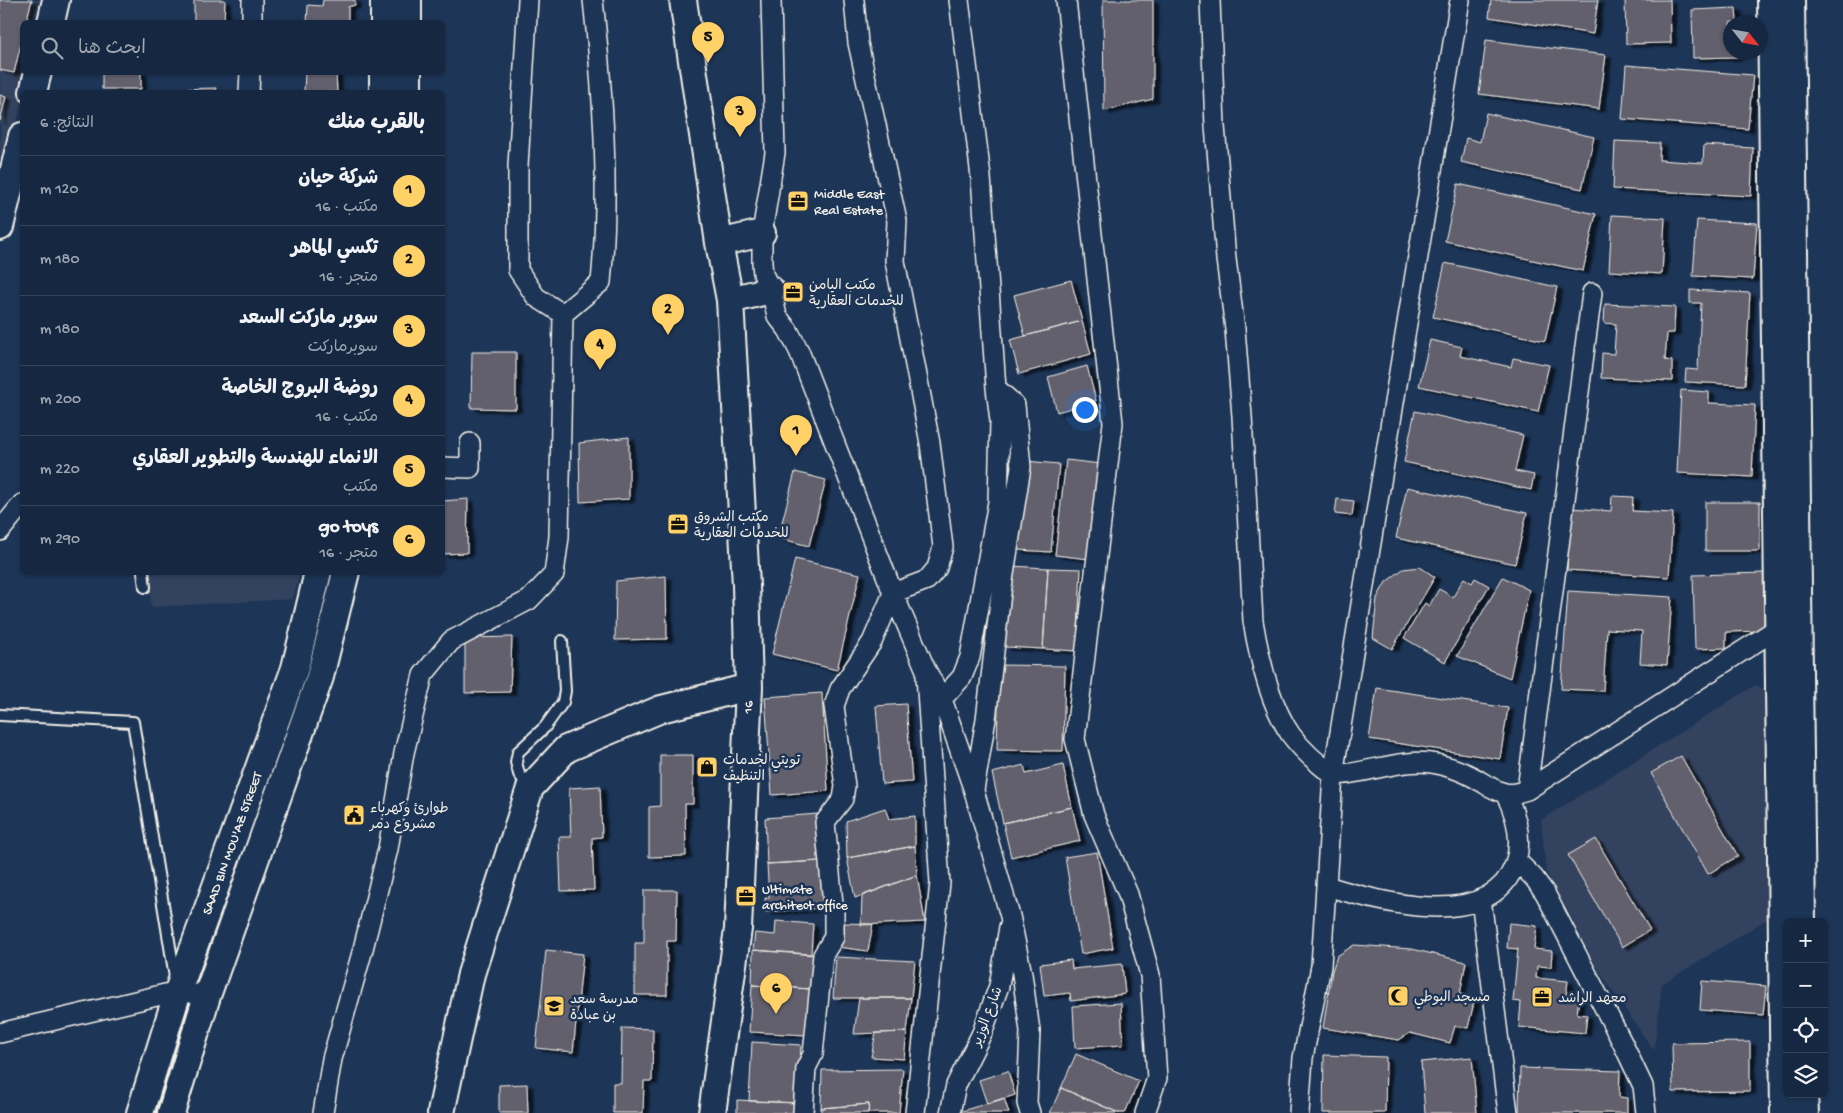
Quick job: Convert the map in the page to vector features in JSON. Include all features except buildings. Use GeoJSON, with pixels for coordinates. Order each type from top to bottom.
{"type":"FeatureCollection","features":[{"type":"Feature","properties":{"kind":"street"},"geometry":{"type":"LineString","coordinates":[[51,20],[56,0]]}},
{"type":"Feature","properties":{"kind":"street"},"geometry":{"type":"LineString","coordinates":[[252,0],[252,20]]}},
{"type":"Feature","properties":{"kind":"street"},"geometry":{"type":"LineString","coordinates":[[384,0],[384,20]]}},
{"type":"Feature","properties":{"kind":"street"},"geometry":{"type":"LineString","coordinates":[[408,0],[408,20]]}},
{"type":"Feature","properties":{"kind":"street"},"geometry":{"type":"LineString","coordinates":[[528,0],[518,166],[518,270],[536,296],[563,314]]}},
{"type":"Feature","properties":{"kind":"street"},"geometry":{"type":"LineString","coordinates":[[323,1113],[332,1059],[363,949],[388,849],[404,753],[423,675],[451,641],[529,600],[554,574],[559,537],[563,314],[601,282],[603,257],[604,163],[601,76],[593,0]]}},
{"type":"Feature","properties":{"kind":"street","name":"16"},"geometry":{"type":"LineString","coordinates":[[683,0],[719,243],[730,300],[742,492],[748,687],[738,929],[712,1113]]}},
{"type":"Feature","properties":{"kind":"street"},"geometry":{"type":"LineString","coordinates":[[770,0],[775,153],[762,233],[763,274],[771,290],[777,316],[788,330],[799,352],[893,593],[926,668],[942,699],[974,791],[1010,916],[1022,974],[1030,1031],[1027,1103],[1030,1113]]}},
{"type":"Feature","properties":{"kind":"street"},"geometry":{"type":"LineString","coordinates":[[803,1113],[806,1068],[813,1054],[823,955],[834,937],[834,914],[825,822],[843,799],[845,786],[834,706],[840,689],[872,642],[893,593],[927,580],[937,568],[943,548],[930,443],[895,261],[897,221],[858,43],[854,0]]}},
{"type":"Feature","properties":{"kind":"street"},"geometry":{"type":"LineString","coordinates":[[942,699],[962,677],[970,657],[998,502],[1000,421],[981,177],[959,0]]}},
{"type":"Feature","properties":{"kind":"street"},"geometry":{"type":"LineString","coordinates":[[1066,0],[1113,424],[1075,740],[1094,815],[1128,894],[1150,975],[1157,1078],[1145,1113]]}},
{"type":"Feature","properties":{"kind":"street"},"geometry":{"type":"LineString","coordinates":[[1210,0],[1216,135],[1224,242],[1242,416],[1254,621],[1264,673],[1272,694],[1290,734],[1310,756],[1333,775],[1360,773],[1404,763],[1435,764],[1461,771],[1505,793],[1517,793],[1528,790],[1788,626]]}},
{"type":"Feature","properties":{"kind":"street"},"geometry":{"type":"LineString","coordinates":[[1299,1113],[1303,1058],[1321,966],[1333,775],[1460,0]]}},
{"type":"Feature","properties":{"kind":"street"},"geometry":{"type":"LineString","coordinates":[[1771,0],[1788,626],[1802,918]]}},
{"type":"Feature","properties":{"kind":"street"},"geometry":{"type":"LineString","coordinates":[[1784,1113],[1791,0]]}},
{"type":"Feature","properties":{"kind":"street"},"geometry":{"type":"LineString","coordinates":[[34,90],[37,75]]}},
{"type":"Feature","properties":{"kind":"street"},"geometry":{"type":"LineString","coordinates":[[249,90],[250,75]]}},
{"type":"Feature","properties":{"kind":"street"},"geometry":{"type":"LineString","coordinates":[[383,75],[383,90]]}},
{"type":"Feature","properties":{"kind":"street"},"geometry":{"type":"LineString","coordinates":[[408,75],[408,90]]}},
{"type":"Feature","properties":{"kind":"street"},"geometry":{"type":"LineString","coordinates":[[0,227],[20,144]]}},
{"type":"Feature","properties":{"kind":"street"},"geometry":{"type":"LineString","coordinates":[[719,243],[762,233]]}},
{"type":"Feature","properties":{"kind":"street"},"geometry":{"type":"LineString","coordinates":[[730,300],[771,290]]}},
{"type":"Feature","properties":{"kind":"street"},"geometry":{"type":"LineString","coordinates":[[1528,790],[1592,292]]}},
{"type":"Feature","properties":{"kind":"street"},"geometry":{"type":"LineString","coordinates":[[974,791],[986,719],[1001,593],[1021,467],[1015,405],[996,388]]}},
{"type":"Feature","properties":{"kind":"street"},"geometry":{"type":"LineString","coordinates":[[445,467],[470,468],[470,443]]}},
{"type":"Feature","properties":{"kind":"street"},"geometry":{"type":"LineString","coordinates":[[0,531],[20,506]]}},
{"type":"Feature","properties":{"kind":"street","name":"SAAD BIN MOU'AZ STREET"},"geometry":{"type":"LineString","coordinates":[[140,1113],[178,991],[295,668],[317,575]]}},
{"type":"Feature","properties":{"kind":"street","name":"SAAD BIN MOU'AZ STREET"},"geometry":{"type":"LineString","coordinates":[[171,1113],[207,996],[320,677],[345,575]]}},
{"type":"Feature","properties":{"kind":"street"},"geometry":{"type":"LineString","coordinates":[[915,1113],[940,883],[926,668]]}},
{"type":"Feature","properties":{"kind":"street"},"geometry":{"type":"LineString","coordinates":[[441,1113],[471,974],[530,788],[566,749],[661,709],[748,687]]}},
{"type":"Feature","properties":{"kind":"street"},"geometry":{"type":"LineString","coordinates":[[1327,886],[1371,898],[1414,905],[1454,906],[1481,899],[1498,888],[1506,880],[1516,860],[1518,849],[1517,825],[1505,793]]}},
{"type":"Feature","properties":{"kind":"street"},"geometry":{"type":"LineString","coordinates":[[1516,860],[1534,878],[1545,893],[1618,1035],[1643,1086],[1646,1113]]}},
{"type":"Feature","properties":{"kind":"street"},"geometry":{"type":"LineString","coordinates":[[1481,899],[1508,1113]]}},
{"type":"Feature","properties":{"kind":"street","name":"شارع الوزير"},"geometry":{"type":"LineString","coordinates":[[950,1113],[956,1084],[982,1033],[999,986],[1010,916]]}},
{"type":"Feature","properties":{"kind":"street"},"geometry":{"type":"LineString","coordinates":[[0,1033],[178,991],[207,996]]}},
{"type":"Feature","properties":{"kind":"street"},"geometry":{"type":"LineString","coordinates":[[1804,1098],[1804,1113]]}},
{"type":"Feature","properties":{"kind":"lane"},"geometry":{"type":"LineString","coordinates":[[144,575],[146,587]]}},
{"type":"Feature","properties":{"kind":"lane"},"geometry":{"type":"LineString","coordinates":[[530,788],[519,774],[516,762],[518,752],[545,726],[563,702],[565,692],[562,641]]}},
{"type":"Feature","properties":{"kind":"lane"},"geometry":{"type":"LineString","coordinates":[[0,715],[133,722],[178,991]]}},
{"type":"Feature","properties":{"kind":"shaded area"},"geometry":{"type":"Polygon","coordinates":[[[0,0],[48,0],[43,20],[20,20],[20,75],[29,75],[23,90],[20,90],[20,109],[0,189],[0,0]]]}},
{"type":"Feature","properties":{"kind":"shaded area"},"geometry":{"type":"Polygon","coordinates":[[[149,575],[299,575],[293,599],[151,607],[149,575]]]}},
{"type":"Feature","properties":{"kind":"shaded area"},"geometry":{"type":"Polygon","coordinates":[[[1755,685],[1768,690],[1777,913],[1662,984],[1654,1051],[1597,968],[1546,871],[1541,820],[1755,685]]]}},
{"type":"Feature","properties":{"kind":"place","name":"الانماء للهندسة والتطوير العقاري"},"geometry":{"type":"Point","coordinates":[708,63]}},
{"type":"Feature","properties":{"kind":"place","name":"سوبر ماركت السعد"},"geometry":{"type":"Point","coordinates":[740,137]}},
{"type":"Feature","properties":{"kind":"place","name":"Middle East Real Estate"},"geometry":{"type":"Point","coordinates":[798,201]}},
{"type":"Feature","properties":{"kind":"place","name":"مكتب اليامن للخدمات العقارية"},"geometry":{"type":"Point","coordinates":[793,292]}},
{"type":"Feature","properties":{"kind":"place","name":"تكسي الماهر"},"geometry":{"type":"Point","coordinates":[668,335]}},
{"type":"Feature","properties":{"kind":"place","name":"روضة البروج الخاصة"},"geometry":{"type":"Point","coordinates":[600,370]}},
{"type":"Feature","properties":{"kind":"place","name":"شركة حيان"},"geometry":{"type":"Point","coordinates":[796,456]}},
{"type":"Feature","properties":{"kind":"place","name":"مكتب الشروق للخدمات العقارية"},"geometry":{"type":"Point","coordinates":[678,524]}},
{"type":"Feature","properties":{"kind":"place","name":"تويتي لخدمات التنظيف"},"geometry":{"type":"Point","coordinates":[707,767]}},
{"type":"Feature","properties":{"kind":"place","name":"طوارئ وكهرباء مشروع دمر"},"geometry":{"type":"Point","coordinates":[354,815]}},
{"type":"Feature","properties":{"kind":"place","name":"Ultimate architect office"},"geometry":{"type":"Point","coordinates":[746,896]}},
{"type":"Feature","properties":{"kind":"place","name":"مسجد البوطي"},"geometry":{"type":"Point","coordinates":[1398,996]}},
{"type":"Feature","properties":{"kind":"place","name":"معهد الراشد"},"geometry":{"type":"Point","coordinates":[1542,997]}},
{"type":"Feature","properties":{"kind":"place","name":"مدرسة سعد بن عبادة"},"geometry":{"type":"Point","coordinates":[554,1006]}},
{"type":"Feature","properties":{"kind":"place","name":"go toys"},"geometry":{"type":"Point","coordinates":[776,1014]}}]}
